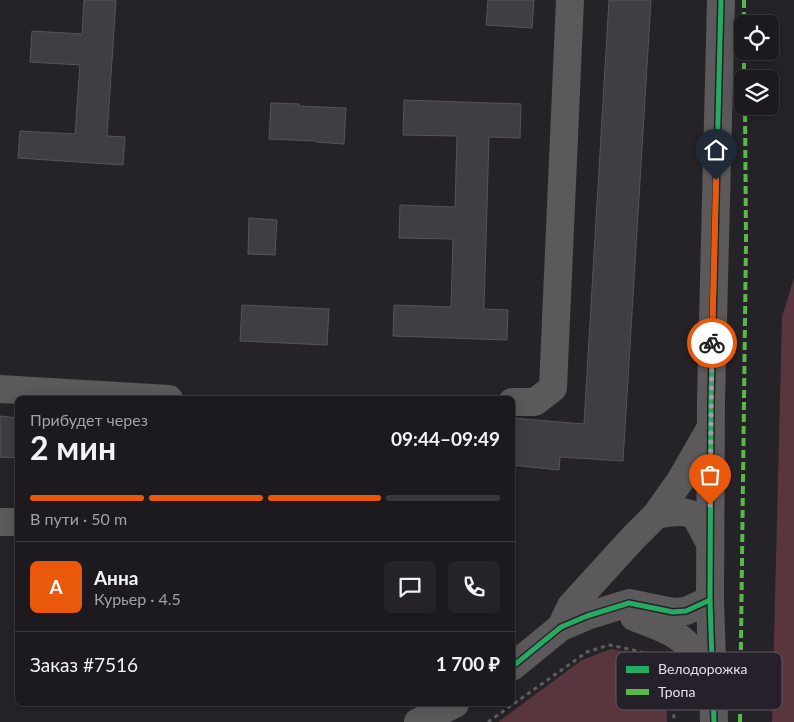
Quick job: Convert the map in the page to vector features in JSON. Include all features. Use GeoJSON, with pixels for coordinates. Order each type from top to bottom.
{"type":"FeatureCollection","features":[{"type":"Feature","properties":{"kind":"street"},"geometry":{"type":"LineString","coordinates":[[515,402],[534,402],[553,388],[570,0]]}},
{"type":"Feature","properties":{"kind":"street"},"geometry":{"type":"LineString","coordinates":[[711,652],[711,428],[721,0]]}},
{"type":"Feature","properties":{"kind":"street"},"geometry":{"type":"LineString","coordinates":[[0,388],[123,396]]}},
{"type":"Feature","properties":{"kind":"street"},"geometry":{"type":"LineString","coordinates":[[561,627],[571,606],[656,515],[680,480],[711,428]]}},
{"type":"Feature","properties":{"kind":"street"},"geometry":{"type":"LineString","coordinates":[[656,515],[676,512],[696,517],[710,543]]}},
{"type":"Feature","properties":{"kind":"street"},"geometry":{"type":"LineString","coordinates":[[0,522],[15,522]]}},
{"type":"Feature","properties":{"kind":"street"},"geometry":{"type":"LineString","coordinates":[[515,665],[561,627],[587,616],[629,603],[673,612],[686,611],[710,600]]}},
{"type":"Feature","properties":{"kind":"street"},"geometry":{"type":"LineString","coordinates":[[604,611],[628,615],[661,627],[681,638],[694,652]]}},
{"type":"Feature","properties":{"kind":"street"},"geometry":{"type":"LineString","coordinates":[[413,722],[414,706]]}},
{"type":"Feature","properties":{"kind":"street"},"geometry":{"type":"LineString","coordinates":[[418,722],[451,706]]}},
{"type":"Feature","properties":{"kind":"path"},"geometry":{"type":"LineString","coordinates":[[515,703],[587,652],[609,645],[642,652]]}},
{"type":"Feature","properties":{"kind":"path"},"geometry":{"type":"LineString","coordinates":[[488,722],[511,706]]}},
{"type":"Feature","properties":{"kind":"shaded area"},"geometry":{"type":"Polygon","coordinates":[[[794,278],[794,722],[772,722],[772,710],[782,710],[782,652],[774,652],[782,317],[794,278]]]}},
{"type":"Feature","properties":{"kind":"shaded area"},"geometry":{"type":"Polygon","coordinates":[[[611,649],[628,652],[616,652],[616,710],[666,710],[667,722],[498,722],[582,660],[611,649]]]}},
{"type":"Feature","properties":{"kind":"building"},"geometry":{"type":"Polygon","coordinates":[[[84,0],[116,0],[107,136],[125,137],[123,165],[18,158],[20,131],[75,134],[80,65],[30,62],[32,31],[82,34],[84,0]]]}},
{"type":"Feature","properties":{"kind":"building"},"geometry":{"type":"Polygon","coordinates":[[[488,0],[534,0],[532,28],[486,25],[488,0]]]}},
{"type":"Feature","properties":{"kind":"building"},"geometry":{"type":"Polygon","coordinates":[[[609,0],[651,0],[623,461],[560,457],[559,470],[515,465],[515,418],[584,424],[609,0]]]}},
{"type":"Feature","properties":{"kind":"building"},"geometry":{"type":"Polygon","coordinates":[[[404,100],[521,104],[520,138],[489,137],[484,309],[508,310],[507,340],[393,336],[394,305],[451,307],[453,239],[399,238],[400,205],[455,207],[457,136],[403,135],[404,100]]]}},
{"type":"Feature","properties":{"kind":"building"},"geometry":{"type":"Polygon","coordinates":[[[271,103],[346,108],[344,144],[269,139],[271,103]]]}},
{"type":"Feature","properties":{"kind":"building"},"geometry":{"type":"Polygon","coordinates":[[[249,218],[277,220],[275,255],[248,254],[249,218]]]}},
{"type":"Feature","properties":{"kind":"building"},"geometry":{"type":"Polygon","coordinates":[[[242,305],[329,309],[327,345],[240,341],[242,305]]]}},
{"type":"Feature","properties":{"kind":"building"},"geometry":{"type":"Polygon","coordinates":[[[0,416],[15,418],[15,458],[0,457],[0,416]]]}},
{"type":"Feature","properties":{"kind":"marked path"},"geometry":{"type":"LineString","coordinates":[[744,0],[744,15]]}},
{"type":"Feature","properties":{"kind":"marked path"},"geometry":{"type":"LineString","coordinates":[[744,60],[744,70]]}},
{"type":"Feature","properties":{"kind":"marked path"},"geometry":{"type":"LineString","coordinates":[[741,652],[746,240],[745,115]]}},
{"type":"Feature","properties":{"kind":"marked path"},"geometry":{"type":"LineString","coordinates":[[740,710],[740,722]]}},
{"type":"Feature","properties":{"kind":"cycle path"},"geometry":{"type":"LineString","coordinates":[[712,652],[710,600],[711,400],[721,0]]}},
{"type":"Feature","properties":{"kind":"cycle path"},"geometry":{"type":"LineString","coordinates":[[515,665],[561,627],[587,616],[629,603],[673,612],[686,611],[710,600]]}},
{"type":"Feature","properties":{"kind":"cycle path"},"geometry":{"type":"LineString","coordinates":[[714,710],[714,722]]}},
{"type":"Feature","properties":{"kind":"way so far"},"geometry":{"type":"LineString","coordinates":[[710,505],[712,343]]}},
{"type":"Feature","properties":{"kind":"route"},"geometry":{"type":"LineString","coordinates":[[712,343],[716,180]]}}]}
